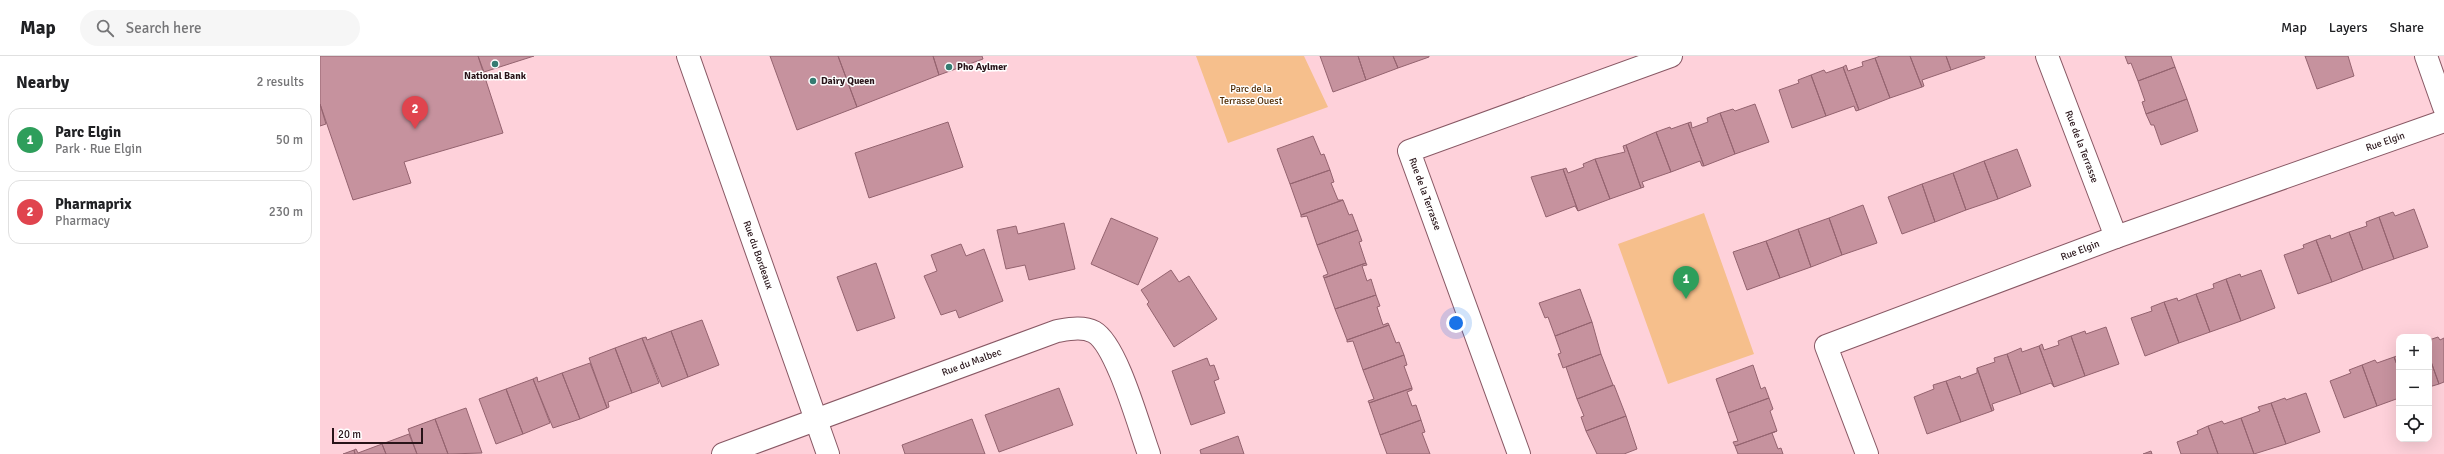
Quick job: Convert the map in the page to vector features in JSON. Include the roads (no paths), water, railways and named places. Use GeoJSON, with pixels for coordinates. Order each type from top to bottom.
{"type":"FeatureCollection","features":[{"type":"Feature","properties":{"kind":"street","name":"Rue du Bordeaux"},"geometry":{"type":"LineString","coordinates":[[688,56],[828,454]]}},
{"type":"Feature","properties":{"kind":"street","name":"Rue de la Terrasse"},"geometry":{"type":"LineString","coordinates":[[1519,454],[1409,151],[1671,56]]}},
{"type":"Feature","properties":{"kind":"street","name":"Rue de la Terrasse"},"geometry":{"type":"LineString","coordinates":[[2047,56],[2116,237]]}},
{"type":"Feature","properties":{"kind":"street"},"geometry":{"type":"LineString","coordinates":[[2426,56],[2444,107]]}},
{"type":"Feature","properties":{"kind":"street","name":"Rue Elgin"},"geometry":{"type":"LineString","coordinates":[[1867,454],[1826,346],[2116,237],[2444,121]]}},
{"type":"Feature","properties":{"kind":"street","name":"Rue du Malbec"},"geometry":{"type":"LineString","coordinates":[[723,454],[1058,331],[1077,328],[1093,331],[1106,341],[1115,358],[1149,454]]}},
{"type":"Feature","properties":{"kind":"place","name":"National Bank"},"geometry":{"type":"Point","coordinates":[495,64]}},
{"type":"Feature","properties":{"kind":"place","name":"Pho Aylmer"},"geometry":{"type":"Point","coordinates":[949,67]}},
{"type":"Feature","properties":{"kind":"place","name":"Dairy Queen"},"geometry":{"type":"Point","coordinates":[813,81]}},
{"type":"Feature","properties":{"kind":"place","name":"Pharmaprix"},"geometry":{"type":"Point","coordinates":[415,129]}},
{"type":"Feature","properties":{"kind":"place","name":"Parc Elgin"},"geometry":{"type":"Point","coordinates":[1686,299]}},
{"type":"Feature","properties":{"kind":"park label","name":"Parc de la Terrasse Ouest"},"geometry":{"type":"Point","coordinates":[1251,94]}}]}
